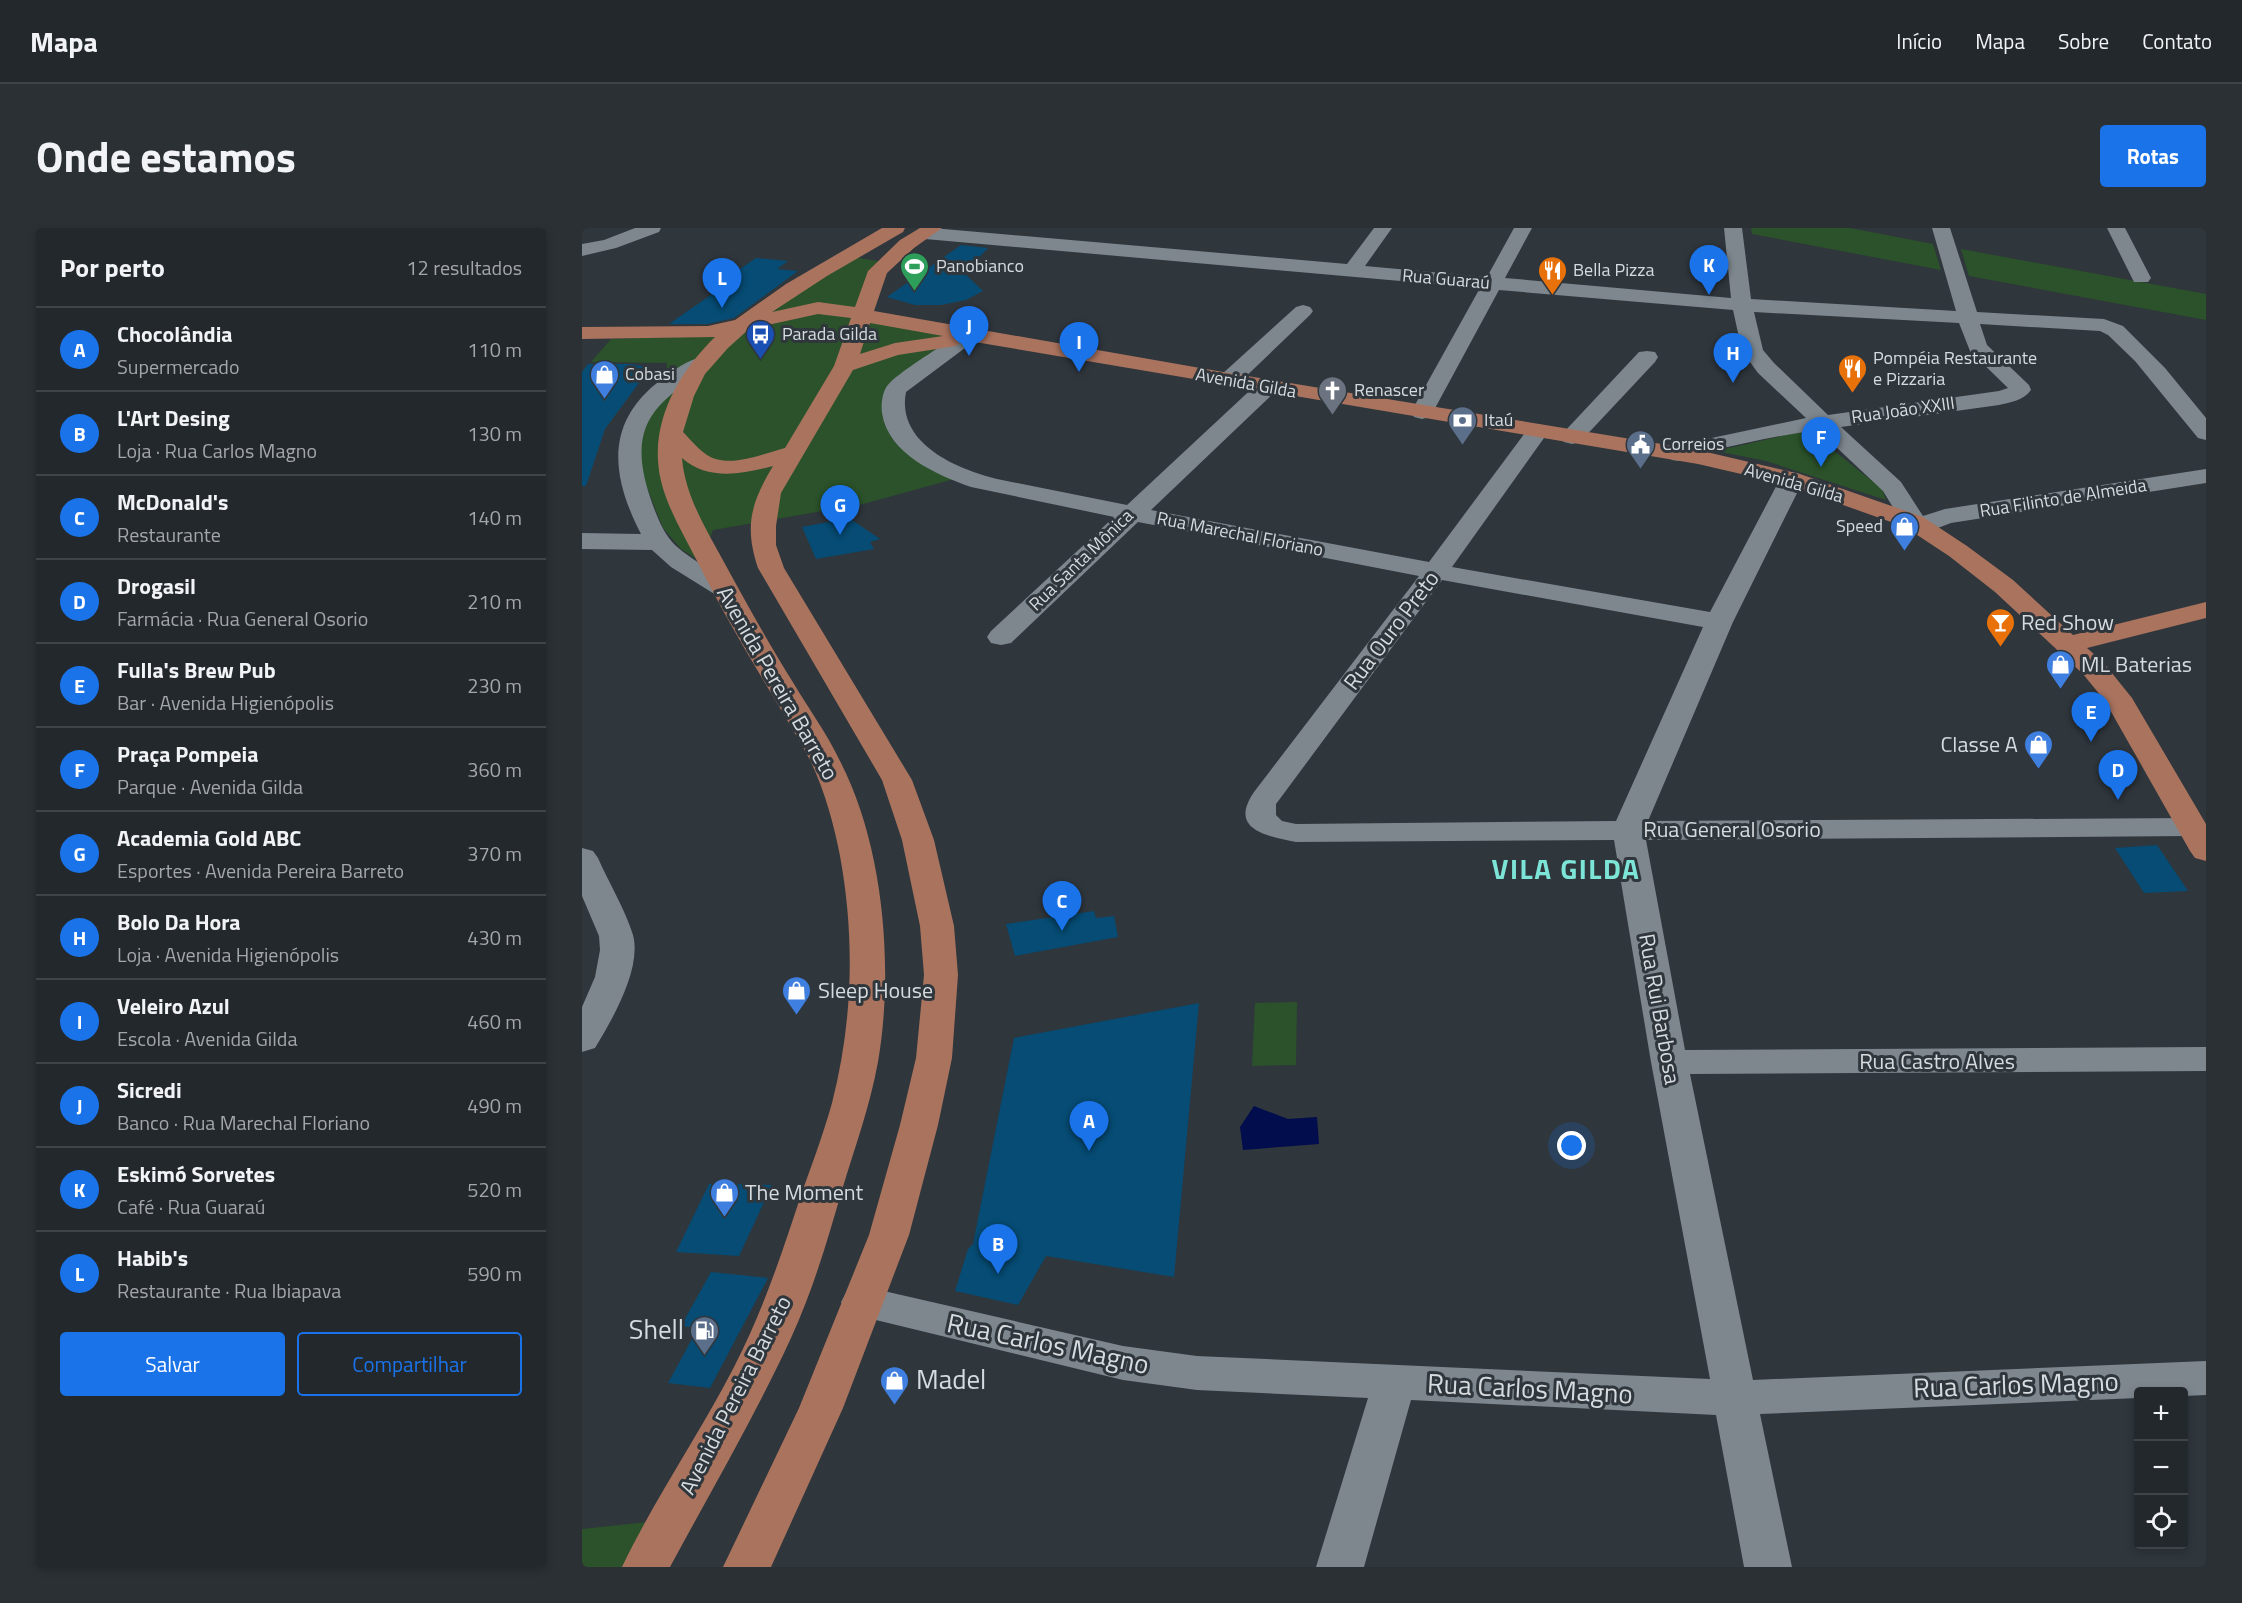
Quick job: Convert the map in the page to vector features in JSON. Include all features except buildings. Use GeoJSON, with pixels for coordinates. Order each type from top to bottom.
{"type":"FeatureCollection","features":[{"type":"Feature","properties":{"kind":"main road","name":"Avenida Pereira Barreto"},"geometry":{"type":"LineString","coordinates":[[646,1567],[732,1413],[771,1335],[799,1264],[847,1113],[862,1043],[867,975],[866,920],[852,833],[826,762],[724,590],[676,490],[670,460],[673,435],[685,394],[705,360],[741,325],[809,279],[896,228]]}},
{"type":"Feature","properties":{"kind":"main road"},"geometry":{"type":"LineString","coordinates":[[747,1567],[820,1408],[889,1235],[919,1125],[934,1058],[941,975],[938,926],[918,840],[897,780],[771,568],[763,545],[763,526],[769,493],[845,366],[878,271],[907,244],[929,230]]}},
{"type":"Feature","properties":{"kind":"main road","name":"Avenida Gilda"},"geometry":{"type":"LineString","coordinates":[[646,334],[708,332],[818,308],[836,309],[1267,387],[1680,455],[1792,479],[1918,524],[2004,586],[2069,644],[2118,698],[2199,839]]}},
{"type":"Feature","properties":{"kind":"main road"},"geometry":{"type":"LineString","coordinates":[[582,333],[646,334],[686,343],[705,360]]}},
{"type":"Feature","properties":{"kind":"main road"},"geometry":{"type":"LineString","coordinates":[[845,366],[895,349],[962,341],[1004,340]]}},
{"type":"Feature","properties":{"kind":"main road"},"geometry":{"type":"LineString","coordinates":[[673,435],[696,459],[713,466],[750,464],[791,453]]}},
{"type":"Feature","properties":{"kind":"main road"},"geometry":{"type":"LineString","coordinates":[[2069,644],[2206,610]]}},
{"type":"Feature","properties":{"kind":"street"},"geometry":{"type":"LineString","coordinates":[[582,250],[609,244],[652,228]]}},
{"type":"Feature","properties":{"kind":"street"},"geometry":{"type":"LineString","coordinates":[[1352,271],[1383,228]]}},
{"type":"Feature","properties":{"kind":"street"},"geometry":{"type":"LineString","coordinates":[[1422,412],[1523,228]]}},
{"type":"Feature","properties":{"kind":"street"},"geometry":{"type":"LineString","coordinates":[[1733,228],[1742,304],[1753,351],[1766,368],[1892,487],[1918,524]]}},
{"type":"Feature","properties":{"kind":"street"},"geometry":{"type":"LineString","coordinates":[[1941,228],[1968,318]]}},
{"type":"Feature","properties":{"kind":"street"},"geometry":{"type":"LineString","coordinates":[[2116,228],[2141,278]]}},
{"type":"Feature","properties":{"kind":"street","name":"Rua Guaraú"},"geometry":{"type":"LineString","coordinates":[[929,230],[1352,271],[1742,304],[2110,327],[2138,351],[2206,433]]}},
{"type":"Feature","properties":{"kind":"street"},"geometry":{"type":"LineString","coordinates":[[1229,380],[1304,312]]}},
{"type":"Feature","properties":{"kind":"street","name":"Rua João XXIII"},"geometry":{"type":"LineString","coordinates":[[1680,455],[1696,448],[1788,427],[2013,395],[2020,390],[2012,379],[1980,352],[1968,318]]}},
{"type":"Feature","properties":{"kind":"street","name":"Rua Marechal Floriano"},"geometry":{"type":"LineString","coordinates":[[962,341],[896,389],[892,398],[894,420],[911,444],[945,468],[971,480],[1130,513],[1719,622]]}},
{"type":"Feature","properties":{"kind":"street"},"geometry":{"type":"LineString","coordinates":[[1572,437],[1647,357]]}},
{"type":"Feature","properties":{"kind":"street"},"geometry":{"type":"LineString","coordinates":[[705,360],[668,385],[649,402],[634,423],[630,433],[629,464],[633,485],[658,542],[669,553],[724,590]]}},
{"type":"Feature","properties":{"kind":"street","name":"Rua Santa Mônica"},"geometry":{"type":"LineString","coordinates":[[1001,636],[1267,387]]}},
{"type":"Feature","properties":{"kind":"street","name":"Rua Ouro Preto"},"geometry":{"type":"LineString","coordinates":[[1272,828],[1260,818],[1261,804],[1538,431]]}},
{"type":"Feature","properties":{"kind":"street","name":"Rua Filinto de Almeida"},"geometry":{"type":"LineString","coordinates":[[1918,524],[1945,516],[2206,476]]}},
{"type":"Feature","properties":{"kind":"street"},"geometry":{"type":"LineString","coordinates":[[1628,830],[1719,622],[1792,479]]}},
{"type":"Feature","properties":{"kind":"street"},"geometry":{"type":"LineString","coordinates":[[582,541],[658,542]]}},
{"type":"Feature","properties":{"kind":"street","name":"Rua General Osorio"},"geometry":{"type":"LineString","coordinates":[[1272,828],[1296,833],[1628,830],[2199,839]]}},
{"type":"Feature","properties":{"kind":"street","name":"Rua Rui Barbosa"},"geometry":{"type":"LineString","coordinates":[[1628,830],[1669,1062],[1768,1567]]}},
{"type":"Feature","properties":{"kind":"street"},"geometry":{"type":"LineString","coordinates":[[582,858],[616,936],[618,964],[582,1040]]}},
{"type":"Feature","properties":{"kind":"street","name":"Rua Castro Alves"},"geometry":{"type":"LineString","coordinates":[[1669,1062],[2206,1059]]}},
{"type":"Feature","properties":{"kind":"street","name":"Rua Carlos Magno"},"geometry":{"type":"LineString","coordinates":[[862,1302],[1159,1369],[1394,1383],[1734,1398],[2206,1378]]}},
{"type":"Feature","properties":{"kind":"street"},"geometry":{"type":"LineString","coordinates":[[1340,1567],[1394,1383]]}},
{"type":"Feature","properties":{"kind":"green space"},"geometry":{"type":"Polygon","coordinates":[[[1751,228],[1850,228],[1933,244],[1941,270],[1752,234],[1751,228]]]}},
{"type":"Feature","properties":{"kind":"green space"},"geometry":{"type":"Polygon","coordinates":[[[1961,249],[2206,294],[2206,320],[1969,276],[1961,249]]]}},
{"type":"Feature","properties":{"kind":"green space"},"geometry":{"type":"Polygon","coordinates":[[[853,257],[878,261],[855,318],[969,338],[886,389],[882,405],[884,419],[901,443],[954,479],[863,504],[713,530],[701,562],[681,549],[663,528],[645,483],[640,463],[641,430],[665,392],[667,363],[591,362],[611,339],[708,336],[853,257]]]}},
{"type":"Feature","properties":{"kind":"green space"},"geometry":{"type":"Polygon","coordinates":[[[1808,430],[1882,489],[1886,500],[1766,461],[1716,451],[1808,430]]]}},
{"type":"Feature","properties":{"kind":"green space"},"geometry":{"type":"Polygon","coordinates":[[[1297,1002],[1296,1065],[1252,1066],[1255,1003],[1297,1002]]]}},
{"type":"Feature","properties":{"kind":"green space"},"geometry":{"type":"Polygon","coordinates":[[[657,1521],[632,1567],[582,1567],[582,1529],[657,1521]]]}},
{"type":"Feature","properties":{"kind":"shaded area"},"geometry":{"type":"Polygon","coordinates":[[[1254,1106],[1288,1119],[1317,1117],[1319,1144],[1243,1150],[1240,1127],[1254,1106]]]}},
{"type":"Feature","properties":{"kind":"place","name":"Panobianco"},"geometry":{"type":"Point","coordinates":[915,292]}},
{"type":"Feature","properties":{"kind":"place","name":"Eskimó Sorvetes"},"geometry":{"type":"Point","coordinates":[1709,295]}},
{"type":"Feature","properties":{"kind":"place","name":"Bella Pizza"},"geometry":{"type":"Point","coordinates":[1552,296]}},
{"type":"Feature","properties":{"kind":"place","name":"Habib's"},"geometry":{"type":"Point","coordinates":[722,308]}},
{"type":"Feature","properties":{"kind":"place","name":"Sicredi"},"geometry":{"type":"Point","coordinates":[969,356]}},
{"type":"Feature","properties":{"kind":"place","name":"Parada Gilda"},"geometry":{"type":"Point","coordinates":[761,360]}},
{"type":"Feature","properties":{"kind":"place","name":"Veleiro Azul"},"geometry":{"type":"Point","coordinates":[1079,372]}},
{"type":"Feature","properties":{"kind":"place","name":"Bolo Da Hora"},"geometry":{"type":"Point","coordinates":[1733,383]}},
{"type":"Feature","properties":{"kind":"place","name":"Pompéia Restaurante e Pizzaria"},"geometry":{"type":"Point","coordinates":[1852,394]}},
{"type":"Feature","properties":{"kind":"place","name":"Cobasi"},"geometry":{"type":"Point","coordinates":[604,400]}},
{"type":"Feature","properties":{"kind":"place","name":"Renascer"},"geometry":{"type":"Point","coordinates":[1333,416]}},
{"type":"Feature","properties":{"kind":"place","name":"Itaú"},"geometry":{"type":"Point","coordinates":[1463,446]}},
{"type":"Feature","properties":{"kind":"place","name":"Praça Pompeia"},"geometry":{"type":"Point","coordinates":[1821,467]}},
{"type":"Feature","properties":{"kind":"place","name":"Correios"},"geometry":{"type":"Point","coordinates":[1641,470]}},
{"type":"Feature","properties":{"kind":"place","name":"Academia Gold ABC"},"geometry":{"type":"Point","coordinates":[840,535]}},
{"type":"Feature","properties":{"kind":"place","name":"Speed"},"geometry":{"type":"Point","coordinates":[1904,552]}},
{"type":"Feature","properties":{"kind":"place","name":"Red Show"},"geometry":{"type":"Point","coordinates":[2000,648]}},
{"type":"Feature","properties":{"kind":"place","name":"ML Baterias"},"geometry":{"type":"Point","coordinates":[2060,690]}},
{"type":"Feature","properties":{"kind":"place","name":"Fulla's Brew Pub"},"geometry":{"type":"Point","coordinates":[2091,742]}},
{"type":"Feature","properties":{"kind":"place","name":"Classe A"},"geometry":{"type":"Point","coordinates":[2039,770]}},
{"type":"Feature","properties":{"kind":"place","name":"Drogasil"},"geometry":{"type":"Point","coordinates":[2118,800]}},
{"type":"Feature","properties":{"kind":"place","name":"McDonald's"},"geometry":{"type":"Point","coordinates":[1062,931]}},
{"type":"Feature","properties":{"kind":"place","name":"Sleep House"},"geometry":{"type":"Point","coordinates":[797,1016]}},
{"type":"Feature","properties":{"kind":"place","name":"Chocolândia"},"geometry":{"type":"Point","coordinates":[1089,1151]}},
{"type":"Feature","properties":{"kind":"place","name":"The Moment"},"geometry":{"type":"Point","coordinates":[724,1218]}},
{"type":"Feature","properties":{"kind":"place","name":"L'Art Desing"},"geometry":{"type":"Point","coordinates":[998,1274]}},
{"type":"Feature","properties":{"kind":"place","name":"Shell"},"geometry":{"type":"Point","coordinates":[705,1356]}},
{"type":"Feature","properties":{"kind":"place","name":"Madel"},"geometry":{"type":"Point","coordinates":[895,1406]}},
{"type":"Feature","properties":{"kind":"district","name":"VILA GILDA"},"geometry":{"type":"Point","coordinates":[1566,869]}}]}
